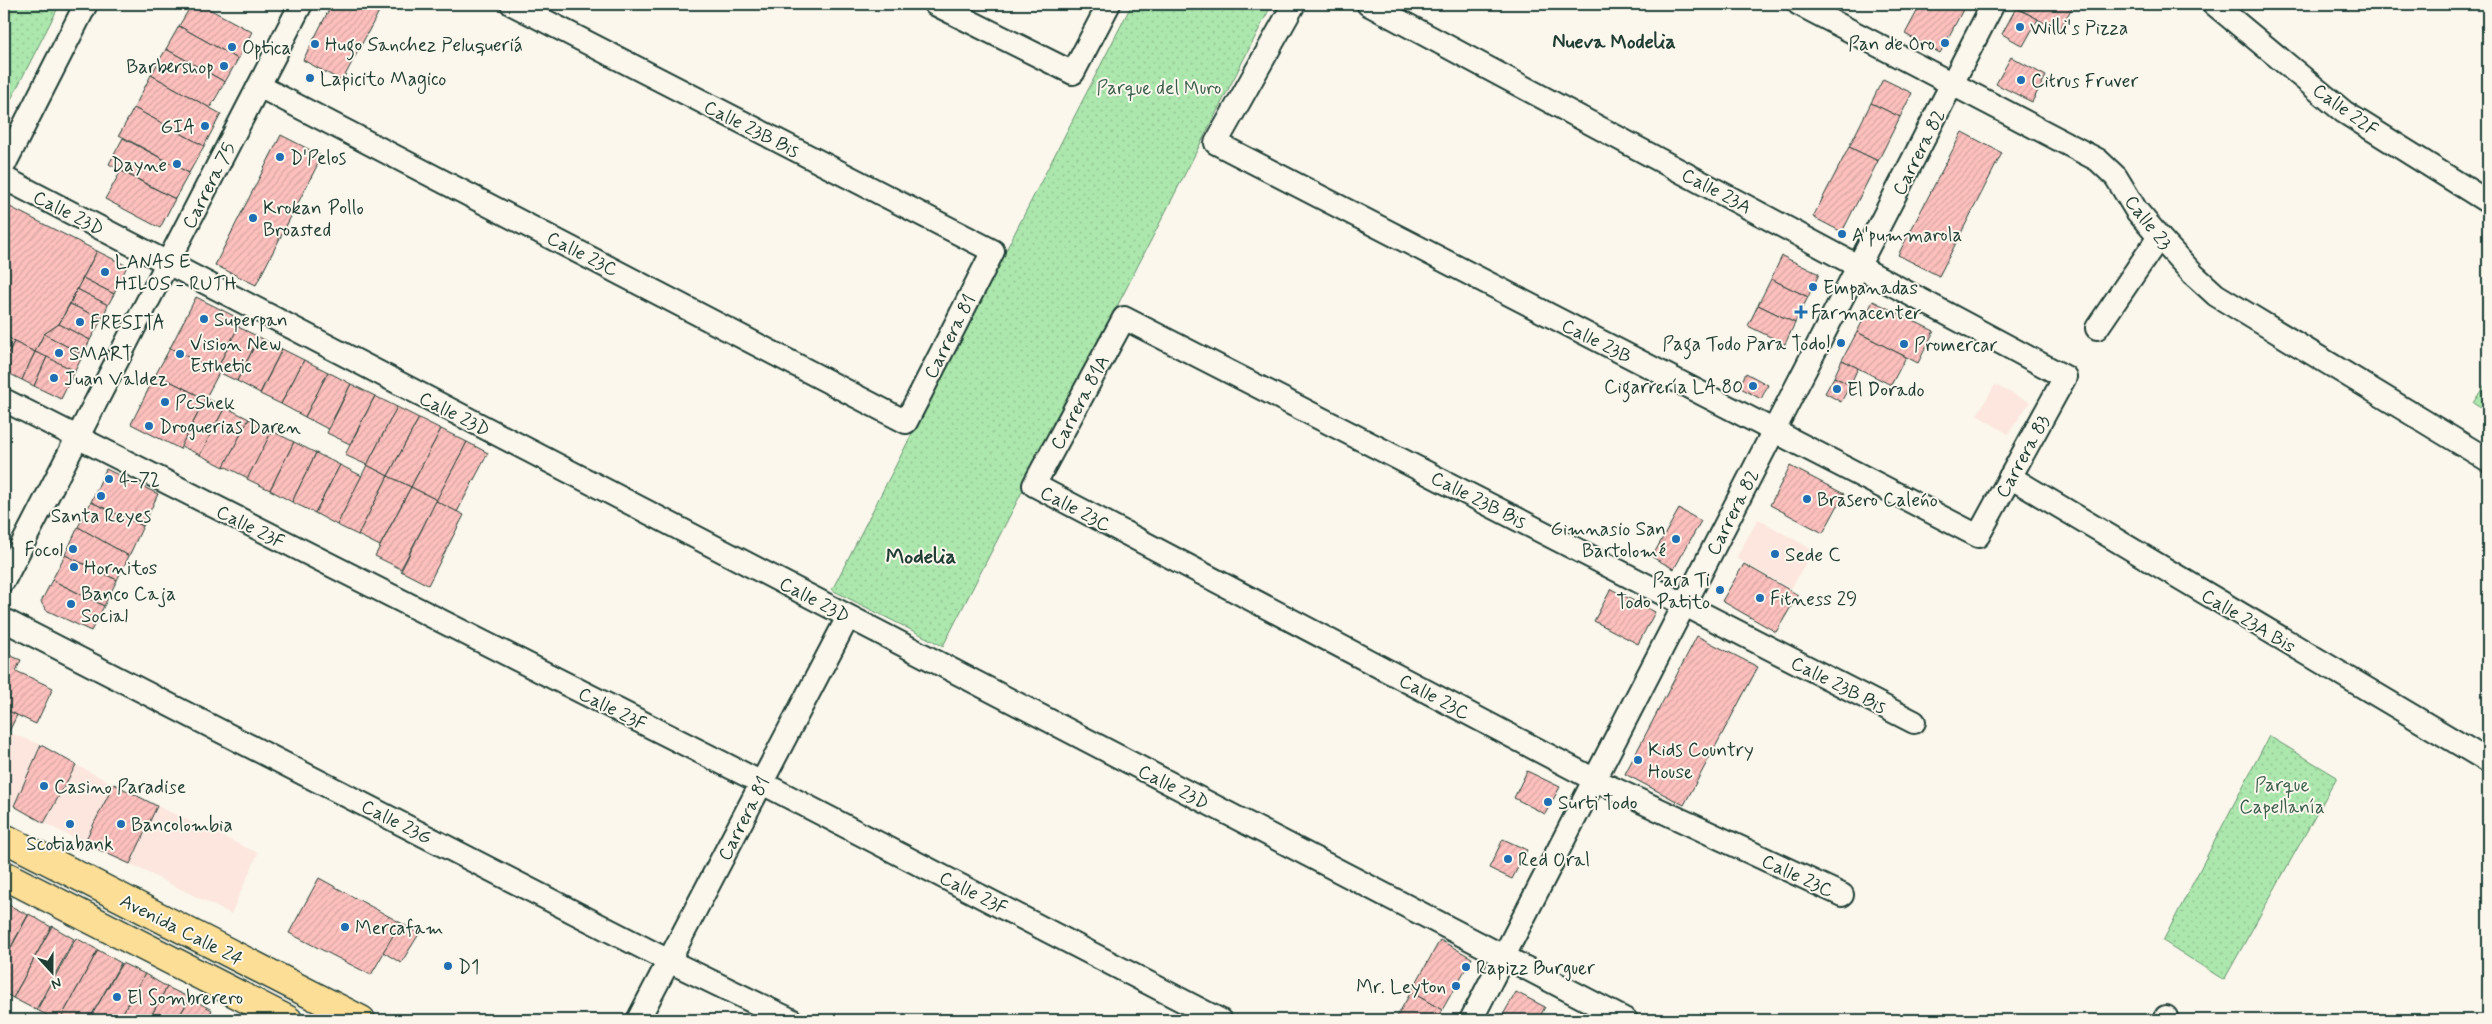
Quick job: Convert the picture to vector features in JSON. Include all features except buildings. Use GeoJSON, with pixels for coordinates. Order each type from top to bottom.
{"type":"FeatureCollection","features":[{"type":"Feature","properties":{"kind":"main road","name":"Avenida Calle 24"},"geometry":{"type":"LineString","coordinates":[[4,838],[361,1020]]}},
{"type":"Feature","properties":{"kind":"main road","name":"Avenida Calle 24"},"geometry":{"type":"LineString","coordinates":[[4,875],[288,1020]]}},
{"type":"Feature","properties":{"kind":"street"},"geometry":{"type":"LineString","coordinates":[[4,165],[86,4]]}},
{"type":"Feature","properties":{"kind":"street","name":"Carrera 75"},"geometry":{"type":"LineString","coordinates":[[4,580],[301,4]]}},
{"type":"Feature","properties":{"kind":"street","name":"Calle 23B Bis"},"geometry":{"type":"LineString","coordinates":[[512,4],[993,251]]}},
{"type":"Feature","properties":{"kind":"street"},"geometry":{"type":"LineString","coordinates":[[935,4],[1073,73],[1109,4]]}},
{"type":"Feature","properties":{"kind":"street","name":"Calle 23B"},"geometry":{"type":"LineString","coordinates":[[1294,4],[1216,143],[1978,536]]}},
{"type":"Feature","properties":{"kind":"street","name":"Calle 23A"},"geometry":{"type":"LineString","coordinates":[[1368,4],[2066,377]]}},
{"type":"Feature","properties":{"kind":"street","name":"Calle 23"},"geometry":{"type":"LineString","coordinates":[[1799,4],[2098,160],[2116,177],[2136,210],[2159,237],[2193,274],[2216,295],[2488,460]]}},
{"type":"Feature","properties":{"kind":"street","name":"Carrera 82"},"geometry":{"type":"LineString","coordinates":[[1471,1020],[1993,4]]}},
{"type":"Feature","properties":{"kind":"street","name":"Calle 22F"},"geometry":{"type":"LineString","coordinates":[[2214,4],[2344,112],[2488,202]]}},
{"type":"Feature","properties":{"kind":"street","name":"Calle 23C"},"geometry":{"type":"LineString","coordinates":[[259,86],[906,422]]}},
{"type":"Feature","properties":{"kind":"street","name":"Calle 23D"},"geometry":{"type":"LineString","coordinates":[[4,178],[1626,1020]]}},
{"type":"Feature","properties":{"kind":"street"},"geometry":{"type":"LineString","coordinates":[[2097,328],[2159,237]]}},
{"type":"Feature","properties":{"kind":"street","name":"Carrera 81"},"geometry":{"type":"LineString","coordinates":[[906,422],[993,251]]}},
{"type":"Feature","properties":{"kind":"street","name":"Calle 23B Bis"},"geometry":{"type":"LineString","coordinates":[[1124,318],[1914,722]]}},
{"type":"Feature","properties":{"kind":"street","name":"Carrera 81A"},"geometry":{"type":"LineString","coordinates":[[1034,485],[1124,318]]}},
{"type":"Feature","properties":{"kind":"street","name":"Carrera 83"},"geometry":{"type":"LineString","coordinates":[[1978,536],[2066,377]]}},
{"type":"Feature","properties":{"kind":"street","name":"Calle 23F"},"geometry":{"type":"LineString","coordinates":[[4,400],[762,783],[1220,1020]]}},
{"type":"Feature","properties":{"kind":"street","name":"Calle 23A Bis"},"geometry":{"type":"LineString","coordinates":[[2010,477],[2488,761]]}},
{"type":"Feature","properties":{"kind":"street","name":"Calle 23C"},"geometry":{"type":"LineString","coordinates":[[1034,485],[1595,780],[1842,895]]}},
{"type":"Feature","properties":{"kind":"street","name":"Carrera 81"},"geometry":{"type":"LineString","coordinates":[[638,1020],[848,617]]}},
{"type":"Feature","properties":{"kind":"street","name":"Calle 23G"},"geometry":{"type":"LineString","coordinates":[[4,620],[669,961],[790,1020]]}},
{"type":"Feature","properties":{"kind":"shaded area"},"geometry":{"type":"Polygon","coordinates":[[[1995,385],[2030,402],[2008,434],[1977,415],[1995,385]]]}},
{"type":"Feature","properties":{"kind":"shaded area","name":"Sede C"},"geometry":{"type":"Polygon","coordinates":[[[1758,519],[1813,550],[1791,589],[1736,558],[1758,519]]]}},
{"type":"Feature","properties":{"kind":"shaded area"},"geometry":{"type":"Polygon","coordinates":[[[8,732],[41,745],[14,806],[4,801],[4,742],[8,732]]]}},
{"type":"Feature","properties":{"kind":"shaded area"},"geometry":{"type":"Polygon","coordinates":[[[76,765],[114,784],[84,843],[44,823],[76,765]]]}},
{"type":"Feature","properties":{"kind":"shaded area"},"geometry":{"type":"Polygon","coordinates":[[[157,806],[258,853],[231,914],[130,864],[157,806]]]}},
{"type":"Feature","properties":{"kind":"green space"},"geometry":{"type":"Polygon","coordinates":[[[4,4],[60,4],[4,113],[4,4]]]}},
{"type":"Feature","properties":{"kind":"green space","name":"Parque del Muro"},"geometry":{"type":"Polygon","coordinates":[[[1132,4],[1272,4],[943,646],[832,590],[1132,4]]]}},
{"type":"Feature","properties":{"kind":"green space"},"geometry":{"type":"Polygon","coordinates":[[[2488,380],[2488,413],[2473,403],[2488,380]]]}},
{"type":"Feature","properties":{"kind":"green space","name":"Parque Capellanía"},"geometry":{"type":"Polygon","coordinates":[[[2269,736],[2337,777],[2224,980],[2163,941],[2269,736]]]}},
{"type":"Feature","properties":{"kind":"place","name":"Willi's Pizza"},"geometry":{"type":"Point","coordinates":[2020,27]}},
{"type":"Feature","properties":{"kind":"place","name":"Pan de Oro"},"geometry":{"type":"Point","coordinates":[1945,43]}},
{"type":"Feature","properties":{"kind":"place","name":"Hugo Sanchez Peluqueriá"},"geometry":{"type":"Point","coordinates":[315,44]}},
{"type":"Feature","properties":{"kind":"place","name":"Optica"},"geometry":{"type":"Point","coordinates":[232,47]}},
{"type":"Feature","properties":{"kind":"place","name":"Barbershop"},"geometry":{"type":"Point","coordinates":[224,66]}},
{"type":"Feature","properties":{"kind":"place","name":"Lapicito Magico"},"geometry":{"type":"Point","coordinates":[310,78]}},
{"type":"Feature","properties":{"kind":"place","name":"Citrus Fruver"},"geometry":{"type":"Point","coordinates":[2021,80]}},
{"type":"Feature","properties":{"kind":"place","name":"GIA"},"geometry":{"type":"Point","coordinates":[205,126]}},
{"type":"Feature","properties":{"kind":"place","name":"D'Pelos"},"geometry":{"type":"Point","coordinates":[280,157]}},
{"type":"Feature","properties":{"kind":"place","name":"Dayne"},"geometry":{"type":"Point","coordinates":[177,164]}},
{"type":"Feature","properties":{"kind":"place","name":"Krokan Pollo Broasted"},"geometry":{"type":"Point","coordinates":[253,218]}},
{"type":"Feature","properties":{"kind":"place","name":"A'pummarola"},"geometry":{"type":"Point","coordinates":[1842,234]}},
{"type":"Feature","properties":{"kind":"place","name":"LANAS E HILOS - RUTH"},"geometry":{"type":"Point","coordinates":[105,272]}},
{"type":"Feature","properties":{"kind":"place","name":"Empanadas"},"geometry":{"type":"Point","coordinates":[1813,287]}},
{"type":"Feature","properties":{"kind":"place","name":"Farmacenter"},"geometry":{"type":"Point","coordinates":[1801,312]}},
{"type":"Feature","properties":{"kind":"place","name":"Superpan"},"geometry":{"type":"Point","coordinates":[204,319]}},
{"type":"Feature","properties":{"kind":"place","name":"FRESITA"},"geometry":{"type":"Point","coordinates":[80,322]}},
{"type":"Feature","properties":{"kind":"place","name":"Paga Todo Para Todo!"},"geometry":{"type":"Point","coordinates":[1841,343]}},
{"type":"Feature","properties":{"kind":"place","name":"Promercar"},"geometry":{"type":"Point","coordinates":[1904,344]}},
{"type":"Feature","properties":{"kind":"place","name":"SMART"},"geometry":{"type":"Point","coordinates":[59,353]}},
{"type":"Feature","properties":{"kind":"place","name":"Vision New Esthetic"},"geometry":{"type":"Point","coordinates":[180,354]}},
{"type":"Feature","properties":{"kind":"place","name":"Juan Valdez"},"geometry":{"type":"Point","coordinates":[54,378]}},
{"type":"Feature","properties":{"kind":"place","name":"Cigarrería LA 80"},"geometry":{"type":"Point","coordinates":[1753,386]}},
{"type":"Feature","properties":{"kind":"place","name":"El Dorado"},"geometry":{"type":"Point","coordinates":[1837,389]}},
{"type":"Feature","properties":{"kind":"place","name":"PcShek"},"geometry":{"type":"Point","coordinates":[165,402]}},
{"type":"Feature","properties":{"kind":"place","name":"Droguerias Daren"},"geometry":{"type":"Point","coordinates":[149,426]}},
{"type":"Feature","properties":{"kind":"place","name":"4-72"},"geometry":{"type":"Point","coordinates":[109,479]}},
{"type":"Feature","properties":{"kind":"place","name":"Santa Reyes"},"geometry":{"type":"Point","coordinates":[101,496]}},
{"type":"Feature","properties":{"kind":"place","name":"Brasero Caleńo"},"geometry":{"type":"Point","coordinates":[1807,499]}},
{"type":"Feature","properties":{"kind":"place","name":"Gimnasio San Bartolomé"},"geometry":{"type":"Point","coordinates":[1676,539]}},
{"type":"Feature","properties":{"kind":"place","name":"Focol"},"geometry":{"type":"Point","coordinates":[73,549]}},
{"type":"Feature","properties":{"kind":"place","name":"Sede C"},"geometry":{"type":"Point","coordinates":[1775,554]}},
{"type":"Feature","properties":{"kind":"place","name":"Hornitos"},"geometry":{"type":"Point","coordinates":[74,567]}},
{"type":"Feature","properties":{"kind":"place","name":"Para Ti Todo Patito"},"geometry":{"type":"Point","coordinates":[1720,590]}},
{"type":"Feature","properties":{"kind":"place","name":"Fitness 29"},"geometry":{"type":"Point","coordinates":[1760,598]}},
{"type":"Feature","properties":{"kind":"place","name":"Banco Caja Social"},"geometry":{"type":"Point","coordinates":[71,604]}},
{"type":"Feature","properties":{"kind":"place","name":"Kids Country House"},"geometry":{"type":"Point","coordinates":[1638,760]}},
{"type":"Feature","properties":{"kind":"place","name":"Casino Paradise"},"geometry":{"type":"Point","coordinates":[44,786]}},
{"type":"Feature","properties":{"kind":"place","name":"Surti Todo"},"geometry":{"type":"Point","coordinates":[1548,802]}},
{"type":"Feature","properties":{"kind":"place","name":"Scotiabank"},"geometry":{"type":"Point","coordinates":[70,824]}},
{"type":"Feature","properties":{"kind":"place","name":"Bancolombia"},"geometry":{"type":"Point","coordinates":[121,824]}},
{"type":"Feature","properties":{"kind":"place","name":"Red Oral"},"geometry":{"type":"Point","coordinates":[1508,859]}},
{"type":"Feature","properties":{"kind":"place","name":"Mercafam"},"geometry":{"type":"Point","coordinates":[345,927]}},
{"type":"Feature","properties":{"kind":"place","name":"D1"},"geometry":{"type":"Point","coordinates":[448,966]}},
{"type":"Feature","properties":{"kind":"place","name":"Rapizz Burguer"},"geometry":{"type":"Point","coordinates":[1466,967]}},
{"type":"Feature","properties":{"kind":"place","name":"Mr. Leyton"},"geometry":{"type":"Point","coordinates":[1456,986]}},
{"type":"Feature","properties":{"kind":"place","name":"El Sombrerero"},"geometry":{"type":"Point","coordinates":[117,997]}},
{"type":"Feature","properties":{"kind":"district","name":"Nueva Modelia"},"geometry":{"type":"Point","coordinates":[1614,41]}},
{"type":"Feature","properties":{"kind":"district","name":"Modelia"},"geometry":{"type":"Point","coordinates":[921,556]}}]}
